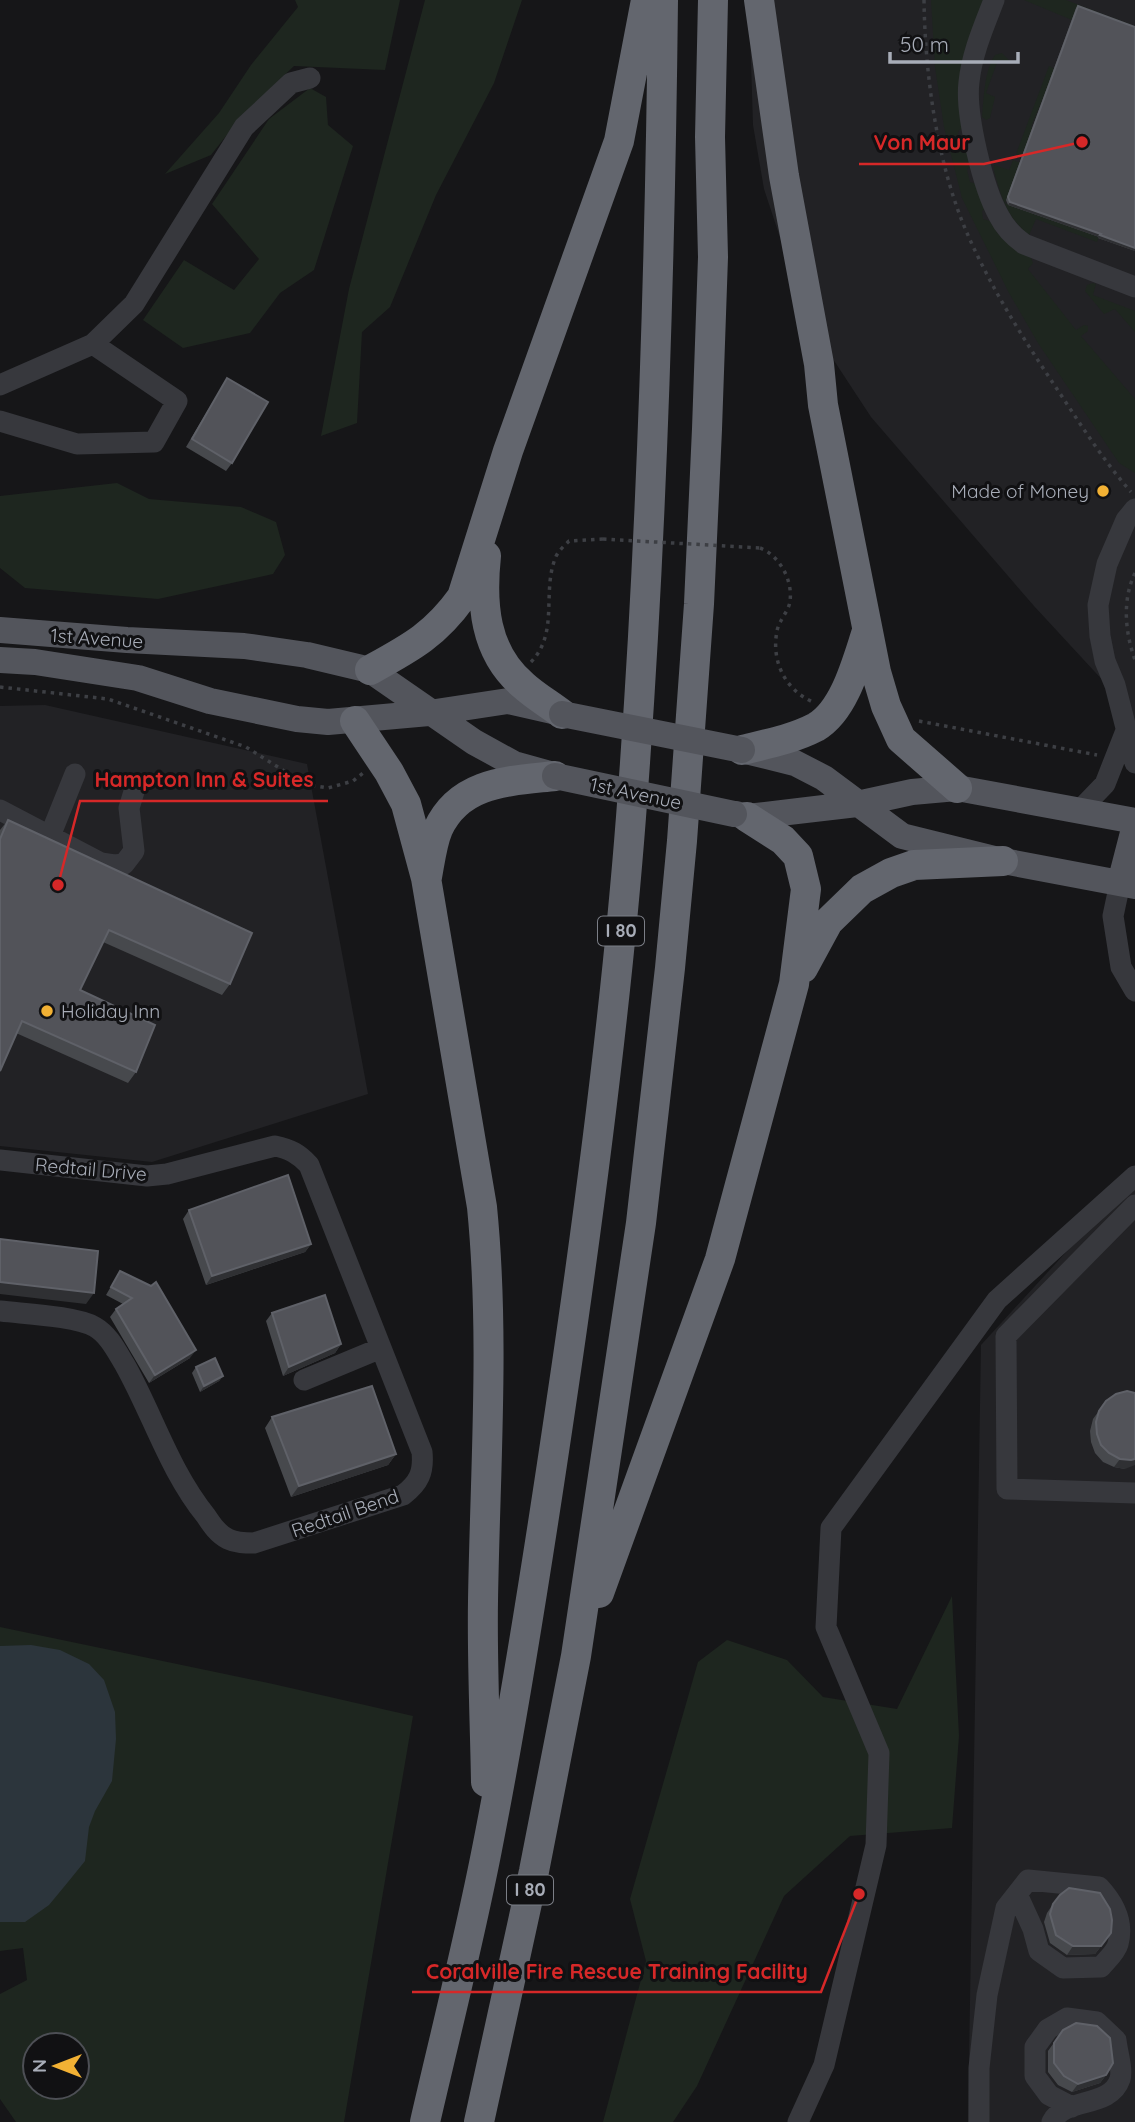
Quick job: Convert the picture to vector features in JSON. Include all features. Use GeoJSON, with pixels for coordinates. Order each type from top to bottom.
{"type":"FeatureCollection","features":[{"type":"Feature","properties":{"kind":"highway"},"geometry":{"type":"LineString","coordinates":[[370,670],[428,636],[448,616],[461,597],[491,503],[619,141],[646,0]]}},
{"type":"Feature","properties":{"kind":"highway","name":"I 80"},"geometry":{"type":"LineString","coordinates":[[425,2122],[487,1853],[531,1601],[589,1216],[618,963],[638,730],[654,440],[660,256],[663,0]]}},
{"type":"Feature","properties":{"kind":"highway","name":"I 80"},"geometry":{"type":"LineString","coordinates":[[478,2122],[534,1871],[576,1656],[641,1223],[670,968],[699,604],[708,416],[713,257],[710,137],[713,0]]}},
{"type":"Feature","properties":{"kind":"highway"},"geometry":{"type":"LineString","coordinates":[[759,0],[784,176],[819,364],[823,405],[867,628],[886,706],[901,739],[957,789]]}},
{"type":"Feature","properties":{"kind":"highway"},"geometry":{"type":"LineString","coordinates":[[491,503],[483,584],[485,615],[493,646],[504,665],[522,684],[562,714]]}},
{"type":"Feature","properties":{"kind":"highway"},"geometry":{"type":"LineString","coordinates":[[742,750],[786,740],[818,725],[850,683],[867,628]]}},
{"type":"Feature","properties":{"kind":"highway"},"geometry":{"type":"LineString","coordinates":[[355,721],[389,772],[406,804],[426,878],[482,1207],[487,1259],[488,1420],[483,1604],[487,1853]]}},
{"type":"Feature","properties":{"kind":"highway"},"geometry":{"type":"LineString","coordinates":[[426,878],[438,829],[450,811],[468,794],[495,782],[555,776]]}},
{"type":"Feature","properties":{"kind":"highway"},"geometry":{"type":"LineString","coordinates":[[576,1656],[720,1259],[794,984],[806,889],[798,856],[783,841],[740,815]]}},
{"type":"Feature","properties":{"kind":"highway"},"geometry":{"type":"LineString","coordinates":[[794,984],[828,922],[862,890],[891,873],[914,865],[1003,861]]}},
{"type":"Feature","properties":{"kind":"main road","name":"1st Avenue"},"geometry":{"type":"LineString","coordinates":[[0,630],[244,646],[307,655],[370,670],[429,713],[514,764],[555,776],[740,815],[857,804],[912,792],[957,789],[1135,823]]}},
{"type":"Feature","properties":{"kind":"main road","name":"1st Avenue"},"geometry":{"type":"LineString","coordinates":[[0,660],[36,662],[138,678],[209,701],[297,719],[328,722],[429,713],[508,701],[794,763],[824,778],[902,836],[1003,861],[1127,885]]}},
{"type":"Feature","properties":{"kind":"main road"},"geometry":{"type":"LineString","coordinates":[[1127,885],[1135,823]]}},
{"type":"Feature","properties":{"kind":"street"},"geometry":{"type":"LineString","coordinates":[[994,0],[970,69],[968,100],[973,133],[997,213],[1012,236],[1028,246],[1135,287]]}},
{"type":"Feature","properties":{"kind":"street"},"geometry":{"type":"LineString","coordinates":[[0,385],[93,344],[134,304],[244,127],[291,83],[310,78]]}},
{"type":"Feature","properties":{"kind":"street"},"geometry":{"type":"LineString","coordinates":[[0,421],[77,444],[154,442],[177,401],[93,344]]}},
{"type":"Feature","properties":{"kind":"street"},"geometry":{"type":"LineString","coordinates":[[1135,509],[1126,520],[1107,564],[1098,605],[1105,661],[1127,728],[1135,763]]}},
{"type":"Feature","properties":{"kind":"street"},"geometry":{"type":"LineString","coordinates":[[1079,811],[1105,784],[1127,728]]}},
{"type":"Feature","properties":{"kind":"street"},"geometry":{"type":"LineString","coordinates":[[50,836],[75,774]]}},
{"type":"Feature","properties":{"kind":"street"},"geometry":{"type":"LineString","coordinates":[[0,810],[101,863],[114,866],[124,864],[134,851],[129,807],[136,785]]}},
{"type":"Feature","properties":{"kind":"street"},"geometry":{"type":"LineString","coordinates":[[1127,885],[1113,916],[1121,967],[1135,991]]}},
{"type":"Feature","properties":{"kind":"street","name":"Redtail Drive"},"geometry":{"type":"LineString","coordinates":[[0,1160],[147,1176],[167,1174],[263,1148]]}},
{"type":"Feature","properties":{"kind":"street","name":"Redtail Bend"},"geometry":{"type":"LineString","coordinates":[[0,1311],[82,1322],[95,1327],[106,1336],[134,1381],[176,1473],[196,1504],[219,1532],[230,1540],[242,1544],[254,1543],[403,1495],[420,1478],[422,1452],[309,1165],[300,1155],[288,1148],[263,1148]]}},
{"type":"Feature","properties":{"kind":"street"},"geometry":{"type":"LineString","coordinates":[[798,2122],[824,2065],[876,1845],[879,1753],[826,1627],[831,1528],[997,1300],[1135,1176]]}},
{"type":"Feature","properties":{"kind":"street"},"geometry":{"type":"LineString","coordinates":[[1135,1205],[1006,1336],[1006,1350],[1007,1489],[1135,1493]]}},
{"type":"Feature","properties":{"kind":"street"},"geometry":{"type":"LineString","coordinates":[[304,1380],[381,1348]]}},
{"type":"Feature","properties":{"kind":"street"},"geometry":{"type":"LineString","coordinates":[[979,2122],[979,2068],[987,1995],[1006,1908],[1017,1894],[1028,1880],[1098,1887],[1113,1902],[1119,1924],[1118,1946],[1101,1967],[1063,1968],[1039,1951],[1033,1929],[1017,1894]]}},
{"type":"Feature","properties":{"kind":"street"},"geometry":{"type":"LineString","coordinates":[[1052,2122],[1072,2107],[1109,2095],[1120,2078],[1116,2040],[1097,2022],[1067,2018],[1048,2029],[1035,2047],[1035,2076],[1049,2095],[1072,2107]]}},
{"type":"Feature","properties":{"kind":"path"},"geometry":{"type":"LineString","coordinates":[[924,0],[932,105],[947,169],[967,232],[1027,345],[1111,469],[1135,497]]}},
{"type":"Feature","properties":{"kind":"path"},"geometry":{"type":"LineString","coordinates":[[527,667],[541,652],[550,619],[550,591],[555,557],[569,541],[603,540],[760,548],[770,552],[780,563],[789,586],[790,602],[777,630],[777,659],[784,680],[800,696],[821,705]]}},
{"type":"Feature","properties":{"kind":"path"},"geometry":{"type":"LineString","coordinates":[[1135,573],[1129,589],[1126,624],[1135,660]]}},
{"type":"Feature","properties":{"kind":"path"},"geometry":{"type":"LineString","coordinates":[[0,687],[108,699],[246,747],[305,784],[328,789],[353,781],[368,769]]}},
{"type":"Feature","properties":{"kind":"path"},"geometry":{"type":"LineString","coordinates":[[914,720],[1103,756]]}},
{"type":"Feature","properties":{"kind":"shaded area"},"geometry":{"type":"Polygon","coordinates":[[[295,0],[400,0],[385,70],[294,66],[241,117],[211,155],[165,174],[219,113],[251,65],[298,7],[295,0]]]}},
{"type":"Feature","properties":{"kind":"shaded area"},"geometry":{"type":"Polygon","coordinates":[[[425,0],[522,0],[494,83],[436,195],[390,307],[362,332],[357,423],[321,436],[349,289],[425,0]]]}},
{"type":"Feature","properties":{"kind":"shaded area"},"geometry":{"type":"Polygon","coordinates":[[[749,0],[1135,0],[1135,748],[1107,685],[1034,606],[871,417],[831,356],[801,301],[764,189],[753,125],[749,0]]]}},
{"type":"Feature","properties":{"kind":"shaded area"},"geometry":{"type":"Polygon","coordinates":[[[931,0],[983,0],[962,129],[959,130],[957,138],[965,143],[971,164],[967,170],[970,182],[977,184],[985,209],[982,211],[983,219],[990,221],[998,234],[1031,258],[1033,263],[1028,269],[1076,330],[1084,325],[1088,326],[1088,331],[1081,336],[1135,399],[1135,473],[1119,463],[1038,343],[1009,293],[962,198],[944,127],[935,67],[931,0]]]}},
{"type":"Feature","properties":{"kind":"shaded area"},"geometry":{"type":"Polygon","coordinates":[[[1024,0],[1066,0],[1135,26],[1135,32],[1072,20],[1024,0]]]}},
{"type":"Feature","properties":{"kind":"shaded area"},"geometry":{"type":"Polygon","coordinates":[[[1002,53],[1011,62],[998,60],[986,93],[995,97],[990,118],[986,120],[982,117],[987,77],[995,55],[1002,53]]]}},
{"type":"Feature","properties":{"kind":"shaded area"},"geometry":{"type":"Polygon","coordinates":[[[1049,66],[1055,69],[1031,127],[1033,128],[1023,156],[1016,154],[1049,66]]]}},
{"type":"Feature","properties":{"kind":"shaded area"},"geometry":{"type":"Polygon","coordinates":[[[310,88],[326,97],[328,125],[353,146],[314,270],[280,293],[250,333],[183,348],[143,320],[184,260],[234,290],[259,259],[212,204],[269,119],[310,88]]]}},
{"type":"Feature","properties":{"kind":"shaded area"},"geometry":{"type":"Polygon","coordinates":[[[1013,160],[1021,163],[1005,203],[1099,237],[1097,242],[1036,219],[1029,235],[1021,228],[1006,206],[994,171],[994,165],[1009,170],[1013,160]]]}},
{"type":"Feature","properties":{"kind":"shaded area"},"geometry":{"type":"Polygon","coordinates":[[[1096,284],[1093,295],[1135,311],[1135,332],[1115,309],[1104,314],[1085,291],[1087,285],[1096,284]]]}},
{"type":"Feature","properties":{"kind":"shaded area"},"geometry":{"type":"Polygon","coordinates":[[[117,483],[149,499],[241,507],[276,522],[285,555],[273,574],[158,599],[25,588],[0,568],[0,496],[117,483]]]}},
{"type":"Feature","properties":{"kind":"shaded area"},"geometry":{"type":"Polygon","coordinates":[[[45,705],[307,764],[368,1094],[152,1162],[0,1146],[0,706],[45,705]]]}},
{"type":"Feature","properties":{"kind":"shaded area"},"geometry":{"type":"Polygon","coordinates":[[[1135,1186],[1135,2122],[968,2122],[981,1345],[1101,1214],[1135,1186]]]}},
{"type":"Feature","properties":{"kind":"shaded area"},"geometry":{"type":"Polygon","coordinates":[[[952,1596],[959,1736],[952,1828],[850,1836],[784,1896],[697,2086],[673,2122],[603,2122],[646,1961],[630,1899],[698,1662],[727,1640],[787,1660],[823,1697],[897,1709],[952,1596]]]}},
{"type":"Feature","properties":{"kind":"shaded area"},"geometry":{"type":"Polygon","coordinates":[[[0,1627],[413,1716],[344,2122],[16,2122],[0,2099],[0,1994],[27,1980],[23,1948],[0,1951],[0,1627]]]}},
{"type":"Feature","properties":{"kind":"shaded area"},"geometry":{"type":"Polygon","coordinates":[[[31,1645],[60,1650],[89,1664],[104,1680],[115,1712],[116,1739],[112,1781],[89,1827],[85,1861],[49,1905],[25,1922],[0,1922],[0,1646],[31,1645]]]}},
{"type":"Feature","properties":{"kind":"building"},"geometry":{"type":"Polygon","coordinates":[[[1078,6],[1135,27],[1135,248],[1010,202],[1008,197],[1078,6]]]}},
{"type":"Feature","properties":{"kind":"building"},"geometry":{"type":"Polygon","coordinates":[[[227,378],[268,402],[232,463],[192,439],[227,378]]]}},
{"type":"Feature","properties":{"kind":"building"},"geometry":{"type":"Polygon","coordinates":[[[8,820],[252,933],[230,984],[109,930],[80,990],[155,1025],[136,1072],[22,1021],[0,1071],[0,839],[8,820]]]}},
{"type":"Feature","properties":{"kind":"building"},"geometry":{"type":"Polygon","coordinates":[[[288,1175],[311,1244],[212,1276],[189,1210],[288,1175]]]}},
{"type":"Feature","properties":{"kind":"building"},"geometry":{"type":"Polygon","coordinates":[[[0,1239],[98,1251],[94,1293],[0,1282],[0,1239]]]}},
{"type":"Feature","properties":{"kind":"building"},"geometry":{"type":"Polygon","coordinates":[[[120,1271],[151,1286],[156,1282],[196,1350],[155,1375],[116,1309],[132,1298],[111,1287],[120,1271]]]}},
{"type":"Feature","properties":{"kind":"building"},"geometry":{"type":"Polygon","coordinates":[[[325,1295],[341,1344],[289,1367],[272,1313],[325,1295]]]}},
{"type":"Feature","properties":{"kind":"building"},"geometry":{"type":"Polygon","coordinates":[[[215,1358],[223,1376],[204,1386],[196,1367],[215,1358]]]}},
{"type":"Feature","properties":{"kind":"building"},"geometry":{"type":"Polygon","coordinates":[[[372,1386],[396,1454],[299,1486],[272,1417],[372,1386]]]}},
{"type":"Feature","properties":{"kind":"building"},"geometry":{"type":"Polygon","coordinates":[[[1127,1391],[1135,1393],[1135,1459],[1131,1460],[1120,1459],[1101,1445],[1096,1422],[1106,1401],[1127,1391]]]}},
{"type":"Feature","properties":{"kind":"building"},"geometry":{"type":"Polygon","coordinates":[[[1069,1888],[1100,1893],[1110,1909],[1111,1933],[1101,1946],[1073,1946],[1056,1935],[1050,1914],[1053,1904],[1069,1888]]]}},
{"type":"Feature","properties":{"kind":"building"},"geometry":{"type":"Polygon","coordinates":[[[1076,2023],[1097,2026],[1110,2038],[1113,2063],[1106,2075],[1078,2084],[1064,2076],[1054,2063],[1054,2043],[1063,2030],[1076,2023]]]}},
{"type":"Feature","properties":{"kind":"place","name":"Von Maur"},"geometry":{"type":"Point","coordinates":[1082,142]}},
{"type":"Feature","properties":{"kind":"place","name":"Made of Money"},"geometry":{"type":"Point","coordinates":[1103,491]}},
{"type":"Feature","properties":{"kind":"place","name":"Hampton Inn & Suites"},"geometry":{"type":"Point","coordinates":[58,885]}},
{"type":"Feature","properties":{"kind":"place","name":"Holiday Inn"},"geometry":{"type":"Point","coordinates":[47,1011]}},
{"type":"Feature","properties":{"kind":"place","name":"Coralville Fire Rescue Training Facility"},"geometry":{"type":"Point","coordinates":[859,1894]}}]}
